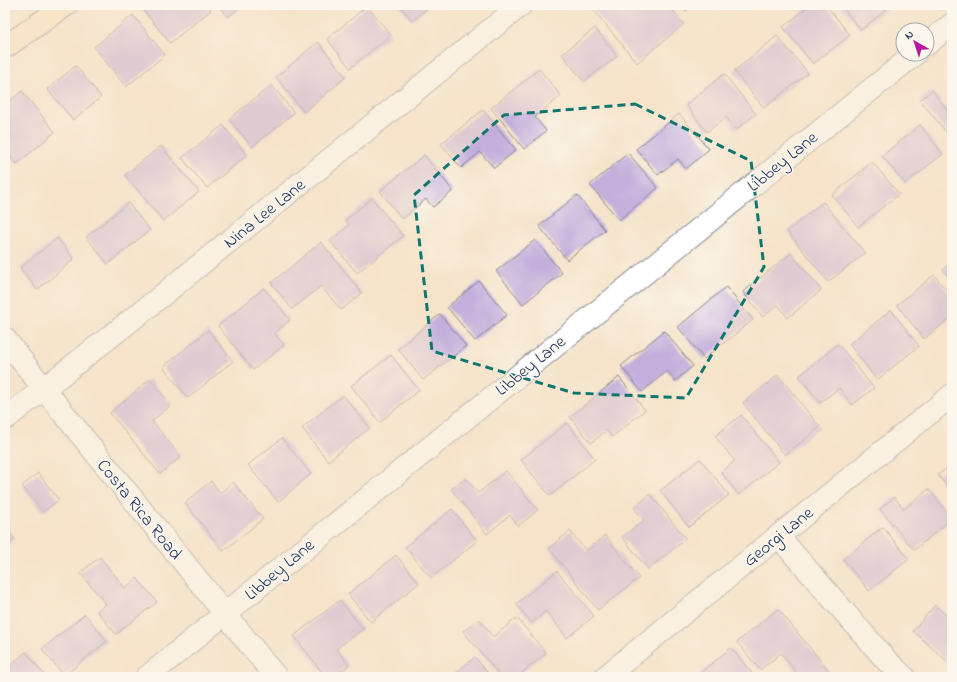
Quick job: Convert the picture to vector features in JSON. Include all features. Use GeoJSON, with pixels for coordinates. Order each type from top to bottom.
{"type":"FeatureCollection","features":[{"type":"Feature","properties":{"kind":"main road"},"geometry":{"type":"LineString","coordinates":[[5,47],[66,5]]}},
{"type":"Feature","properties":{"kind":"street","name":"Nina Lee Lane"},"geometry":{"type":"LineString","coordinates":[[5,419],[521,5]]}},
{"type":"Feature","properties":{"kind":"street"},"geometry":{"type":"LineString","coordinates":[[935,38],[952,24]]}},
{"type":"Feature","properties":{"kind":"street","name":"Libbey Lane"},"geometry":{"type":"LineString","coordinates":[[147,677],[905,62]]}},
{"type":"Feature","properties":{"kind":"street","name":"Costa Rica Road"},"geometry":{"type":"LineString","coordinates":[[5,339],[276,677]]}},
{"type":"Feature","properties":{"kind":"street","name":"Georgi Lane"},"geometry":{"type":"LineString","coordinates":[[605,677],[952,395]]}},
{"type":"Feature","properties":{"kind":"street"},"geometry":{"type":"LineString","coordinates":[[778,536],[887,661],[904,677]]}},
{"type":"Feature","properties":{"kind":"highlighted area"},"geometry":{"type":"Polygon","coordinates":[[[635,104],[751,161],[764,267],[686,398],[574,393],[432,351],[414,195],[504,115],[635,104]]]}},
{"type":"Feature","properties":{"kind":"building"},"geometry":{"type":"Polygon","coordinates":[[[150,5],[207,5],[211,10],[170,43],[143,10],[150,5]]]}},
{"type":"Feature","properties":{"kind":"building"},"geometry":{"type":"Polygon","coordinates":[[[218,5],[243,5],[228,17],[218,5]]]}},
{"type":"Feature","properties":{"kind":"building"},"geometry":{"type":"Polygon","coordinates":[[[399,5],[431,5],[412,21],[399,5]]]}},
{"type":"Feature","properties":{"kind":"building"},"geometry":{"type":"Polygon","coordinates":[[[598,5],[668,5],[684,24],[637,63],[593,9],[598,5]]]}},
{"type":"Feature","properties":{"kind":"building"},"geometry":{"type":"Polygon","coordinates":[[[681,5],[693,5],[686,11],[681,5]]]}},
{"type":"Feature","properties":{"kind":"building"},"geometry":{"type":"Polygon","coordinates":[[[810,5],[826,5],[850,35],[813,64],[783,27],[810,5]]]}},
{"type":"Feature","properties":{"kind":"building"},"geometry":{"type":"Polygon","coordinates":[[[840,5],[892,5],[861,30],[840,5]]]}},
{"type":"Feature","properties":{"kind":"building"},"geometry":{"type":"Polygon","coordinates":[[[367,6],[391,35],[350,68],[327,39],[367,6]]]}},
{"type":"Feature","properties":{"kind":"building"},"geometry":{"type":"Polygon","coordinates":[[[133,15],[165,55],[126,87],[94,47],[133,15]]]}},
{"type":"Feature","properties":{"kind":"building"},"geometry":{"type":"Polygon","coordinates":[[[595,28],[617,56],[584,82],[562,54],[595,28]]]}},
{"type":"Feature","properties":{"kind":"building"},"geometry":{"type":"Polygon","coordinates":[[[777,36],[808,73],[764,108],[734,71],[777,36]]]}},
{"type":"Feature","properties":{"kind":"building"},"geometry":{"type":"Polygon","coordinates":[[[318,42],[346,77],[304,112],[276,77],[318,42]]]}},
{"type":"Feature","properties":{"kind":"building"},"geometry":{"type":"Polygon","coordinates":[[[76,66],[101,97],[73,120],[47,89],[76,66]]]}},
{"type":"Feature","properties":{"kind":"building"},"geometry":{"type":"Polygon","coordinates":[[[539,69],[561,96],[535,117],[546,131],[524,149],[491,108],[539,69]]]}},
{"type":"Feature","properties":{"kind":"building"},"geometry":{"type":"Polygon","coordinates":[[[724,74],[756,114],[736,130],[726,117],[707,132],[686,105],[724,74]]]}},
{"type":"Feature","properties":{"kind":"building"},"geometry":{"type":"Polygon","coordinates":[[[272,85],[294,113],[252,147],[229,119],[272,85]]]}},
{"type":"Feature","properties":{"kind":"building"},"geometry":{"type":"Polygon","coordinates":[[[932,90],[947,110],[952,105],[952,139],[920,100],[932,90]]]}},
{"type":"Feature","properties":{"kind":"building"},"geometry":{"type":"Polygon","coordinates":[[[22,91],[55,132],[17,164],[5,150],[5,105],[22,91]]]}},
{"type":"Feature","properties":{"kind":"building"},"geometry":{"type":"Polygon","coordinates":[[[483,110],[516,150],[494,168],[480,152],[461,168],[441,144],[483,110]]]}},
{"type":"Feature","properties":{"kind":"building"},"geometry":{"type":"Polygon","coordinates":[[[679,114],[709,149],[686,169],[678,159],[658,175],[636,149],[679,114]]]}},
{"type":"Feature","properties":{"kind":"building"},"geometry":{"type":"Polygon","coordinates":[[[223,125],[247,155],[207,188],[182,158],[223,125]]]}},
{"type":"Feature","properties":{"kind":"building"},"geometry":{"type":"Polygon","coordinates":[[[920,125],[943,154],[905,184],[882,156],[920,125]]]}},
{"type":"Feature","properties":{"kind":"building"},"geometry":{"type":"Polygon","coordinates":[[[161,146],[199,192],[163,221],[125,175],[161,146]]]}},
{"type":"Feature","properties":{"kind":"building"},"geometry":{"type":"Polygon","coordinates":[[[628,153],[658,188],[619,220],[590,185],[628,153]]]}},
{"type":"Feature","properties":{"kind":"building"},"geometry":{"type":"Polygon","coordinates":[[[424,155],[453,191],[433,207],[426,199],[402,219],[380,191],[424,155]]]}},
{"type":"Feature","properties":{"kind":"building"},"geometry":{"type":"Polygon","coordinates":[[[872,162],[899,194],[858,227],[832,195],[872,162]]]}},
{"type":"Feature","properties":{"kind":"building"},"geometry":{"type":"Polygon","coordinates":[[[577,195],[605,230],[567,260],[539,226],[577,195]]]}},
{"type":"Feature","properties":{"kind":"building"},"geometry":{"type":"Polygon","coordinates":[[[372,198],[403,236],[357,273],[330,241],[349,225],[345,220],[372,198]]]}},
{"type":"Feature","properties":{"kind":"building"},"geometry":{"type":"Polygon","coordinates":[[[823,202],[865,253],[828,282],[787,231],[823,202]]]}},
{"type":"Feature","properties":{"kind":"building"},"geometry":{"type":"Polygon","coordinates":[[[128,203],[150,230],[108,264],[86,237],[128,203]]]}},
{"type":"Feature","properties":{"kind":"building"},"geometry":{"type":"Polygon","coordinates":[[[57,238],[74,259],[37,290],[20,268],[57,238]]]}},
{"type":"Feature","properties":{"kind":"building"},"geometry":{"type":"Polygon","coordinates":[[[535,240],[562,273],[523,304],[496,271],[535,240]]]}},
{"type":"Feature","properties":{"kind":"building"},"geometry":{"type":"Polygon","coordinates":[[[321,242],[362,293],[341,310],[321,286],[292,309],[271,283],[321,242]]]}},
{"type":"Feature","properties":{"kind":"building"},"geometry":{"type":"Polygon","coordinates":[[[791,253],[821,290],[788,318],[778,305],[763,317],[743,292],[791,253]]]}},
{"type":"Feature","properties":{"kind":"building"},"geometry":{"type":"Polygon","coordinates":[[[952,262],[952,281],[943,270],[952,262]]]}},
{"type":"Feature","properties":{"kind":"building"},"geometry":{"type":"Polygon","coordinates":[[[934,275],[952,297],[952,317],[924,339],[897,305],[934,275]]]}},
{"type":"Feature","properties":{"kind":"building"},"geometry":{"type":"Polygon","coordinates":[[[479,281],[507,315],[475,341],[447,307],[479,281]]]}},
{"type":"Feature","properties":{"kind":"building"},"geometry":{"type":"Polygon","coordinates":[[[726,287],[753,320],[704,359],[678,327],[726,287]]]}},
{"type":"Feature","properties":{"kind":"building"},"geometry":{"type":"Polygon","coordinates":[[[264,288],[290,320],[274,333],[284,345],[253,370],[218,326],[264,288]]]}},
{"type":"Feature","properties":{"kind":"building"},"geometry":{"type":"Polygon","coordinates":[[[891,310],[919,346],[877,380],[849,344],[891,310]]]}},
{"type":"Feature","properties":{"kind":"building"},"geometry":{"type":"Polygon","coordinates":[[[440,314],[466,346],[423,380],[398,349],[440,314]]]}},
{"type":"Feature","properties":{"kind":"building"},"geometry":{"type":"Polygon","coordinates":[[[208,330],[233,361],[188,398],[163,367],[208,330]]]}},
{"type":"Feature","properties":{"kind":"building"},"geometry":{"type":"Polygon","coordinates":[[[664,331],[693,366],[675,381],[667,371],[642,392],[621,366],[664,331]]]}},
{"type":"Feature","properties":{"kind":"building"},"geometry":{"type":"Polygon","coordinates":[[[838,344],[874,388],[852,405],[839,388],[820,403],[799,376],[838,344]]]}},
{"type":"Feature","properties":{"kind":"building"},"geometry":{"type":"Polygon","coordinates":[[[391,355],[419,390],[380,422],[351,386],[391,355]]]}},
{"type":"Feature","properties":{"kind":"building"},"geometry":{"type":"Polygon","coordinates":[[[778,375],[820,427],[785,455],[743,403],[778,375]]]}},
{"type":"Feature","properties":{"kind":"building"},"geometry":{"type":"Polygon","coordinates":[[[619,377],[645,410],[612,437],[607,430],[591,443],[570,417],[619,377]]]}},
{"type":"Feature","properties":{"kind":"building"},"geometry":{"type":"Polygon","coordinates":[[[150,379],[171,405],[152,421],[181,457],[160,474],[110,413],[150,379]]]}},
{"type":"Feature","properties":{"kind":"building"},"geometry":{"type":"Polygon","coordinates":[[[343,395],[370,428],[328,461],[302,428],[343,395]]]}},
{"type":"Feature","properties":{"kind":"building"},"geometry":{"type":"Polygon","coordinates":[[[741,415],[779,462],[739,495],[721,472],[735,461],[715,436],[741,415]]]}},
{"type":"Feature","properties":{"kind":"building"},"geometry":{"type":"Polygon","coordinates":[[[567,423],[595,459],[550,496],[521,460],[567,423]]]}},
{"type":"Feature","properties":{"kind":"building"},"geometry":{"type":"Polygon","coordinates":[[[282,438],[311,474],[278,502],[248,465],[282,438]]]}},
{"type":"Feature","properties":{"kind":"building"},"geometry":{"type":"Polygon","coordinates":[[[700,459],[729,495],[689,527],[660,491],[700,459]]]}},
{"type":"Feature","properties":{"kind":"building"},"geometry":{"type":"Polygon","coordinates":[[[952,464],[952,493],[938,475],[952,464]]]}},
{"type":"Feature","properties":{"kind":"building"},"geometry":{"type":"Polygon","coordinates":[[[506,471],[538,510],[518,526],[510,515],[487,534],[451,489],[466,478],[478,493],[506,471]]]}},
{"type":"Feature","properties":{"kind":"building"},"geometry":{"type":"Polygon","coordinates":[[[38,473],[59,500],[43,512],[22,486],[38,473]]]}},
{"type":"Feature","properties":{"kind":"building"},"geometry":{"type":"Polygon","coordinates":[[[211,481],[220,493],[233,482],[263,519],[223,551],[185,503],[211,481]]]}},
{"type":"Feature","properties":{"kind":"building"},"geometry":{"type":"Polygon","coordinates":[[[929,489],[952,519],[914,550],[880,509],[894,497],[904,509],[929,489]]]}},
{"type":"Feature","properties":{"kind":"building"},"geometry":{"type":"Polygon","coordinates":[[[650,494],[686,539],[648,569],[622,537],[644,520],[634,508],[650,494]]]}},
{"type":"Feature","properties":{"kind":"building"},"geometry":{"type":"Polygon","coordinates":[[[452,509],[477,541],[431,578],[405,547],[452,509]]]}},
{"type":"Feature","properties":{"kind":"building"},"geometry":{"type":"Polygon","coordinates":[[[5,527],[15,539],[5,547],[5,527]]]}},
{"type":"Feature","properties":{"kind":"building"},"geometry":{"type":"Polygon","coordinates":[[[883,527],[909,559],[869,591],[843,559],[883,527]]]}},
{"type":"Feature","properties":{"kind":"building"},"geometry":{"type":"Polygon","coordinates":[[[570,531],[586,551],[605,535],[639,578],[598,610],[549,548],[570,531]]]}},
{"type":"Feature","properties":{"kind":"building"},"geometry":{"type":"Polygon","coordinates":[[[396,555],[419,583],[371,622],[348,594],[396,555]]]}},
{"type":"Feature","properties":{"kind":"building"},"geometry":{"type":"Polygon","coordinates":[[[100,557],[125,588],[137,578],[157,602],[116,634],[97,611],[106,604],[80,573],[100,557]]]}},
{"type":"Feature","properties":{"kind":"building"},"geometry":{"type":"Polygon","coordinates":[[[557,571],[594,616],[567,638],[546,611],[532,623],[516,604],[557,571]]]}},
{"type":"Feature","properties":{"kind":"building"},"geometry":{"type":"Polygon","coordinates":[[[340,600],[363,629],[336,649],[349,665],[333,677],[326,677],[294,636],[340,600]]]}},
{"type":"Feature","properties":{"kind":"building"},"geometry":{"type":"Polygon","coordinates":[[[935,605],[947,616],[952,610],[952,657],[948,662],[913,631],[935,605]]]}},
{"type":"Feature","properties":{"kind":"building"},"geometry":{"type":"Polygon","coordinates":[[[778,609],[829,671],[821,677],[800,677],[781,653],[760,670],[737,642],[778,609]]]}},
{"type":"Feature","properties":{"kind":"building"},"geometry":{"type":"Polygon","coordinates":[[[85,614],[107,641],[64,676],[42,649],[85,614]]]}},
{"type":"Feature","properties":{"kind":"building"},"geometry":{"type":"Polygon","coordinates":[[[517,618],[546,653],[517,677],[501,677],[463,631],[479,619],[493,637],[517,618]]]}},
{"type":"Feature","properties":{"kind":"building"},"geometry":{"type":"Polygon","coordinates":[[[731,648],[755,677],[695,677],[731,648]]]}},
{"type":"Feature","properties":{"kind":"building"},"geometry":{"type":"Polygon","coordinates":[[[26,652],[46,677],[5,677],[5,669],[26,652]]]}},
{"type":"Feature","properties":{"kind":"building"},"geometry":{"type":"Polygon","coordinates":[[[475,657],[491,677],[451,677],[475,657]]]}}]}
